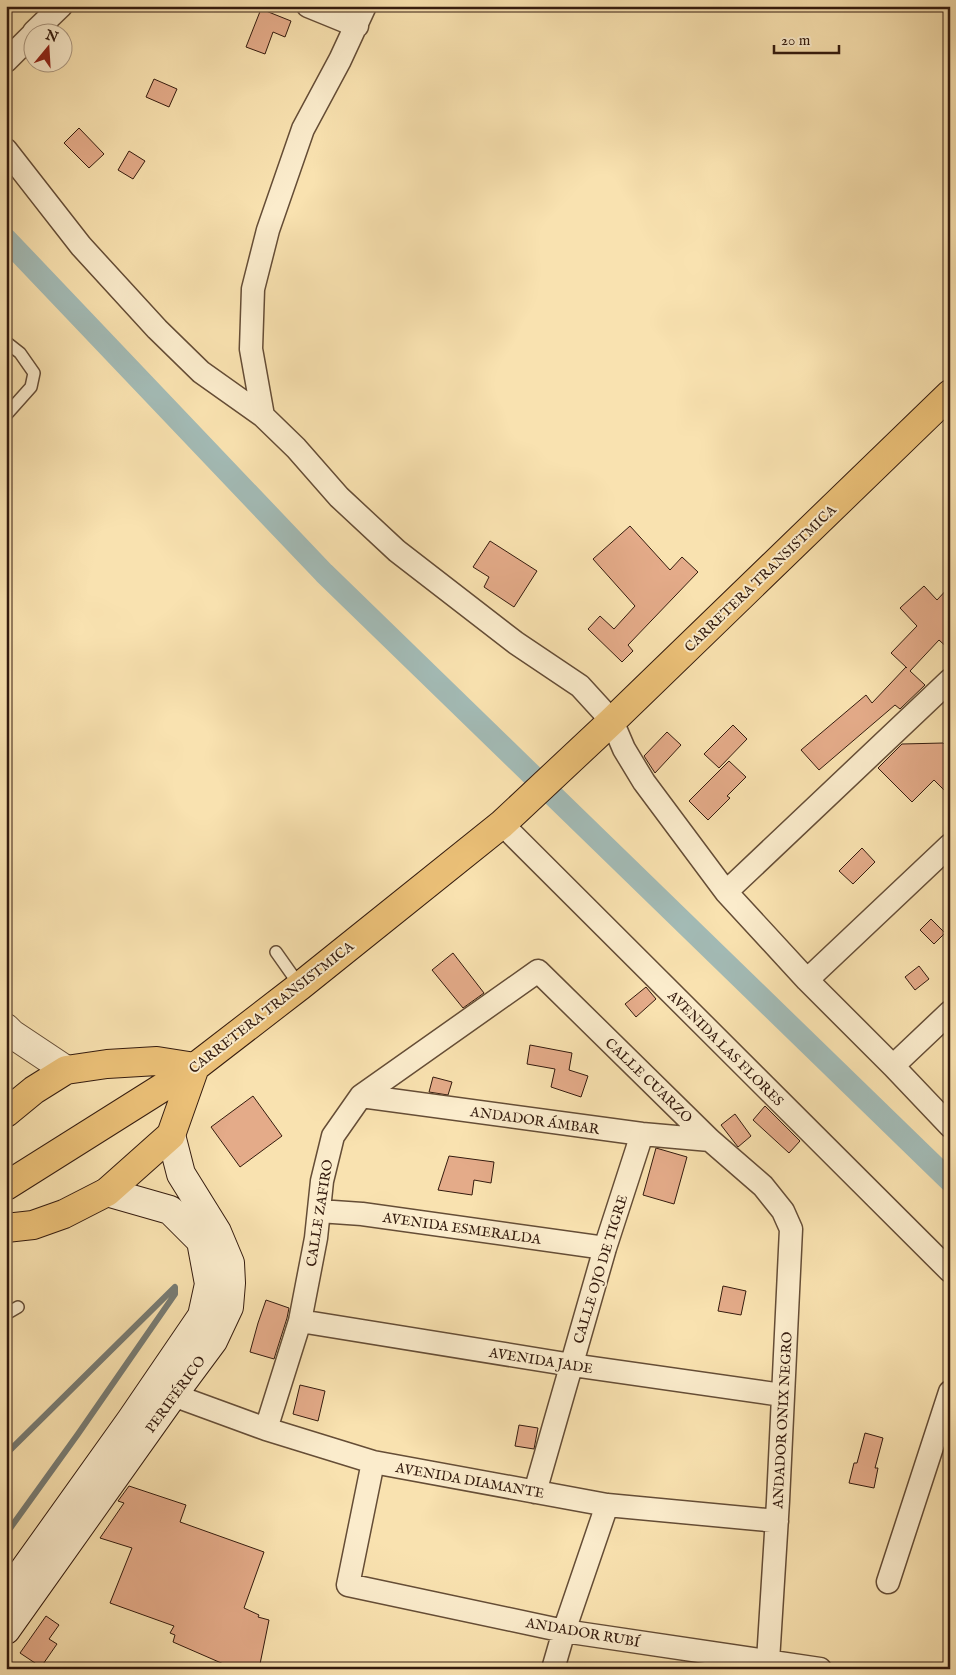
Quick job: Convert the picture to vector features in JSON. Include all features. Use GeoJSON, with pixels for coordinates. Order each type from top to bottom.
{"type":"FeatureCollection","features":[{"type":"Feature","properties":{"kind":"main road","name":"CARRETERA TRANSISTMICA"},"geometry":{"type":"LineString","coordinates":[[6,1186],[195,1067],[300,986],[511,816],[612,721],[950,394]]}},
{"type":"Feature","properties":{"kind":"main road"},"geometry":{"type":"LineString","coordinates":[[6,1028],[27,1045],[66,1070]]}},
{"type":"Feature","properties":{"kind":"main road"},"geometry":{"type":"LineString","coordinates":[[6,1113],[34,1090],[66,1070],[107,1064],[157,1061],[195,1067],[170,1135],[107,1192],[64,1214],[33,1225],[6,1228]]}},
{"type":"Feature","properties":{"kind":"main road","name":"PERIFÉRICO"},"geometry":{"type":"LineString","coordinates":[[6,1595],[131,1420],[202,1316],[230,1263],[217,1232],[181,1174],[170,1135]]}},
{"type":"Feature","properties":{"kind":"main road","name":"PERIFÉRICO"},"geometry":{"type":"LineString","coordinates":[[6,1630],[213,1341],[229,1307],[202,1241],[170,1210],[107,1192]]}},
{"type":"Feature","properties":{"kind":"street"},"geometry":{"type":"LineString","coordinates":[[46,22],[61,6]]}},
{"type":"Feature","properties":{"kind":"street"},"geometry":{"type":"LineString","coordinates":[[263,416],[251,349],[253,289],[268,230],[303,129],[361,16],[308,6]]}},
{"type":"Feature","properties":{"kind":"street"},"geometry":{"type":"LineString","coordinates":[[6,61],[22,46]]}},
{"type":"Feature","properties":{"kind":"street"},"geometry":{"type":"LineString","coordinates":[[6,150],[80,246],[157,329],[201,372],[263,416],[296,448],[339,497],[397,551],[516,643],[580,686],[612,721],[624,749],[644,782],[726,892],[807,980],[950,1126]]}},
{"type":"Feature","properties":{"kind":"street"},"geometry":{"type":"LineString","coordinates":[[726,892],[950,680]]}},
{"type":"Feature","properties":{"kind":"street","name":"AVENIDA LAS FLORES"},"geometry":{"type":"LineString","coordinates":[[511,816],[950,1271]]}},
{"type":"Feature","properties":{"kind":"street"},"geometry":{"type":"LineString","coordinates":[[807,980],[950,845]]}},
{"type":"Feature","properties":{"kind":"street","name":"CALLE ZAFIRO"},"geometry":{"type":"LineString","coordinates":[[266,1429],[300,1321],[316,1238],[322,1181],[333,1136],[361,1096],[538,971]]}},
{"type":"Feature","properties":{"kind":"street","name":"CALLE CUARZO"},"geometry":{"type":"LineString","coordinates":[[538,971],[710,1140],[763,1186]]}},
{"type":"Feature","properties":{"kind":"street"},"geometry":{"type":"LineString","coordinates":[[893,1066],[950,1012]]}},
{"type":"Feature","properties":{"kind":"street","name":"ANDADOR ÁMBAR"},"geometry":{"type":"LineString","coordinates":[[361,1096],[642,1134],[710,1140]]}},
{"type":"Feature","properties":{"kind":"street","name":"CALLE OJO DE TIGRE"},"geometry":{"type":"LineString","coordinates":[[535,1492],[605,1248],[642,1134]]}},
{"type":"Feature","properties":{"kind":"street","name":"ANDADOR ONIX NEGRO"},"geometry":{"type":"LineString","coordinates":[[763,1186],[783,1211],[791,1229],[777,1522],[768,1661]]}},
{"type":"Feature","properties":{"kind":"street","name":"AVENIDA ESMERALDA"},"geometry":{"type":"LineString","coordinates":[[319,1211],[362,1214],[605,1248]]}},
{"type":"Feature","properties":{"kind":"street","name":"AVENIDA JADE"},"geometry":{"type":"LineString","coordinates":[[300,1321],[572,1365],[782,1395]]}},
{"type":"Feature","properties":{"kind":"street"},"geometry":{"type":"LineString","coordinates":[[888,1582],[950,1392]]}},
{"type":"Feature","properties":{"kind":"street","name":"AVENIDA DIAMANTE"},"geometry":{"type":"LineString","coordinates":[[174,1395],[266,1429],[374,1462],[607,1505],[777,1522]]}},
{"type":"Feature","properties":{"kind":"street","name":"ANDADOR RUBÍ"},"geometry":{"type":"LineString","coordinates":[[374,1462],[348,1585],[564,1631],[820,1669]]}},
{"type":"Feature","properties":{"kind":"street"},"geometry":{"type":"LineString","coordinates":[[553,1669],[607,1505]]}},
{"type":"Feature","properties":{"kind":"lane"},"geometry":{"type":"LineString","coordinates":[[6,342],[20,353],[34,373],[31,387],[6,415]]}},
{"type":"Feature","properties":{"kind":"lane"},"geometry":{"type":"LineString","coordinates":[[276,952],[300,986]]}},
{"type":"Feature","properties":{"kind":"lane"},"geometry":{"type":"LineString","coordinates":[[6,1314],[18,1307]]}},
{"type":"Feature","properties":{"kind":"building"},"geometry":{"type":"Polygon","coordinates":[[[261,9],[291,21],[285,37],[273,32],[265,54],[246,47],[261,9]]]}},
{"type":"Feature","properties":{"kind":"building"},"geometry":{"type":"Polygon","coordinates":[[[154,79],[177,89],[169,107],[146,97],[154,79]]]}},
{"type":"Feature","properties":{"kind":"building"},"geometry":{"type":"Polygon","coordinates":[[[79,128],[104,154],[89,168],[64,143],[79,128]]]}},
{"type":"Feature","properties":{"kind":"building"},"geometry":{"type":"Polygon","coordinates":[[[129,151],[145,161],[133,179],[118,170],[129,151]]]}},
{"type":"Feature","properties":{"kind":"building"},"geometry":{"type":"Polygon","coordinates":[[[630,526],[670,570],[682,557],[698,572],[628,645],[633,651],[622,662],[588,629],[600,616],[614,629],[635,606],[593,559],[630,526]]]}},
{"type":"Feature","properties":{"kind":"building"},"geometry":{"type":"Polygon","coordinates":[[[490,541],[537,571],[514,607],[484,587],[489,577],[473,567],[490,541]]]}},
{"type":"Feature","properties":{"kind":"building"},"geometry":{"type":"Polygon","coordinates":[[[924,586],[937,600],[950,586],[950,650],[939,640],[910,671],[925,685],[900,709],[895,705],[819,770],[801,750],[866,695],[872,703],[906,667],[891,653],[917,626],[900,608],[924,586]]]}},
{"type":"Feature","properties":{"kind":"building"},"geometry":{"type":"Polygon","coordinates":[[[733,725],[747,739],[719,768],[704,754],[733,725]]]}},
{"type":"Feature","properties":{"kind":"building"},"geometry":{"type":"Polygon","coordinates":[[[667,732],[681,745],[655,773],[644,756],[667,732]]]}},
{"type":"Feature","properties":{"kind":"building"},"geometry":{"type":"Polygon","coordinates":[[[943,743],[950,750],[950,796],[934,780],[912,802],[878,768],[902,744],[943,743]]]}},
{"type":"Feature","properties":{"kind":"building"},"geometry":{"type":"Polygon","coordinates":[[[729,761],[746,777],[727,796],[730,798],[708,820],[689,801],[729,761]]]}},
{"type":"Feature","properties":{"kind":"building"},"geometry":{"type":"Polygon","coordinates":[[[862,848],[875,862],[853,884],[839,871],[862,848]]]}},
{"type":"Feature","properties":{"kind":"building"},"geometry":{"type":"Polygon","coordinates":[[[931,919],[945,933],[934,944],[920,930],[931,919]]]}},
{"type":"Feature","properties":{"kind":"building"},"geometry":{"type":"Polygon","coordinates":[[[453,953],[484,993],[463,1008],[432,970],[453,953]]]}},
{"type":"Feature","properties":{"kind":"building"},"geometry":{"type":"Polygon","coordinates":[[[919,966],[929,979],[915,990],[905,977],[919,966]]]}},
{"type":"Feature","properties":{"kind":"building"},"geometry":{"type":"Polygon","coordinates":[[[646,987],[656,999],[636,1017],[625,1004],[646,987]]]}},
{"type":"Feature","properties":{"kind":"building"},"geometry":{"type":"Polygon","coordinates":[[[530,1045],[572,1053],[569,1070],[588,1076],[581,1097],[551,1087],[555,1069],[527,1064],[530,1045]]]}},
{"type":"Feature","properties":{"kind":"building"},"geometry":{"type":"Polygon","coordinates":[[[433,1077],[452,1082],[448,1095],[429,1092],[433,1077]]]}},
{"type":"Feature","properties":{"kind":"building"},"geometry":{"type":"Polygon","coordinates":[[[253,1096],[282,1136],[240,1167],[211,1127],[253,1096]]]}},
{"type":"Feature","properties":{"kind":"building"},"geometry":{"type":"Polygon","coordinates":[[[765,1106],[800,1141],[789,1153],[753,1120],[765,1106]]]}},
{"type":"Feature","properties":{"kind":"building"},"geometry":{"type":"Polygon","coordinates":[[[735,1114],[751,1136],[738,1147],[721,1125],[735,1114]]]}},
{"type":"Feature","properties":{"kind":"building"},"geometry":{"type":"Polygon","coordinates":[[[656,1148],[687,1157],[674,1204],[643,1195],[656,1148]]]}},
{"type":"Feature","properties":{"kind":"building"},"geometry":{"type":"Polygon","coordinates":[[[449,1156],[494,1162],[491,1183],[474,1180],[472,1195],[438,1190],[449,1156]]]}},
{"type":"Feature","properties":{"kind":"building"},"geometry":{"type":"Polygon","coordinates":[[[723,1286],[746,1291],[741,1315],[718,1311],[723,1286]]]}},
{"type":"Feature","properties":{"kind":"building"},"geometry":{"type":"Polygon","coordinates":[[[266,1300],[289,1308],[274,1359],[250,1352],[266,1300]]]}},
{"type":"Feature","properties":{"kind":"building"},"geometry":{"type":"Polygon","coordinates":[[[300,1385],[325,1391],[318,1421],[293,1414],[300,1385]]]}},
{"type":"Feature","properties":{"kind":"building"},"geometry":{"type":"Polygon","coordinates":[[[519,1425],[538,1428],[534,1449],[515,1446],[519,1425]]]}},
{"type":"Feature","properties":{"kind":"building"},"geometry":{"type":"Polygon","coordinates":[[[865,1433],[883,1438],[875,1468],[878,1468],[874,1488],[849,1483],[854,1463],[857,1463],[865,1433]]]}},
{"type":"Feature","properties":{"kind":"building"},"geometry":{"type":"Polygon","coordinates":[[[129,1486],[186,1505],[180,1522],[264,1552],[244,1608],[259,1615],[258,1617],[269,1620],[259,1669],[235,1669],[173,1642],[175,1635],[170,1633],[174,1626],[110,1603],[132,1548],[100,1538],[124,1503],[118,1501],[129,1486]]]}},
{"type":"Feature","properties":{"kind":"building"},"geometry":{"type":"Polygon","coordinates":[[[46,1616],[59,1625],[49,1639],[57,1644],[41,1667],[20,1653],[46,1616]]]}},
{"type":"Feature","properties":{"kind":"waterway"},"geometry":{"type":"LineString","coordinates":[[6,239],[324,573],[950,1181]]}},
{"type":"Feature","properties":{"kind":"waterway"},"geometry":{"type":"LineString","coordinates":[[6,1454],[175,1287],[175,1294],[6,1534]]}}]}
